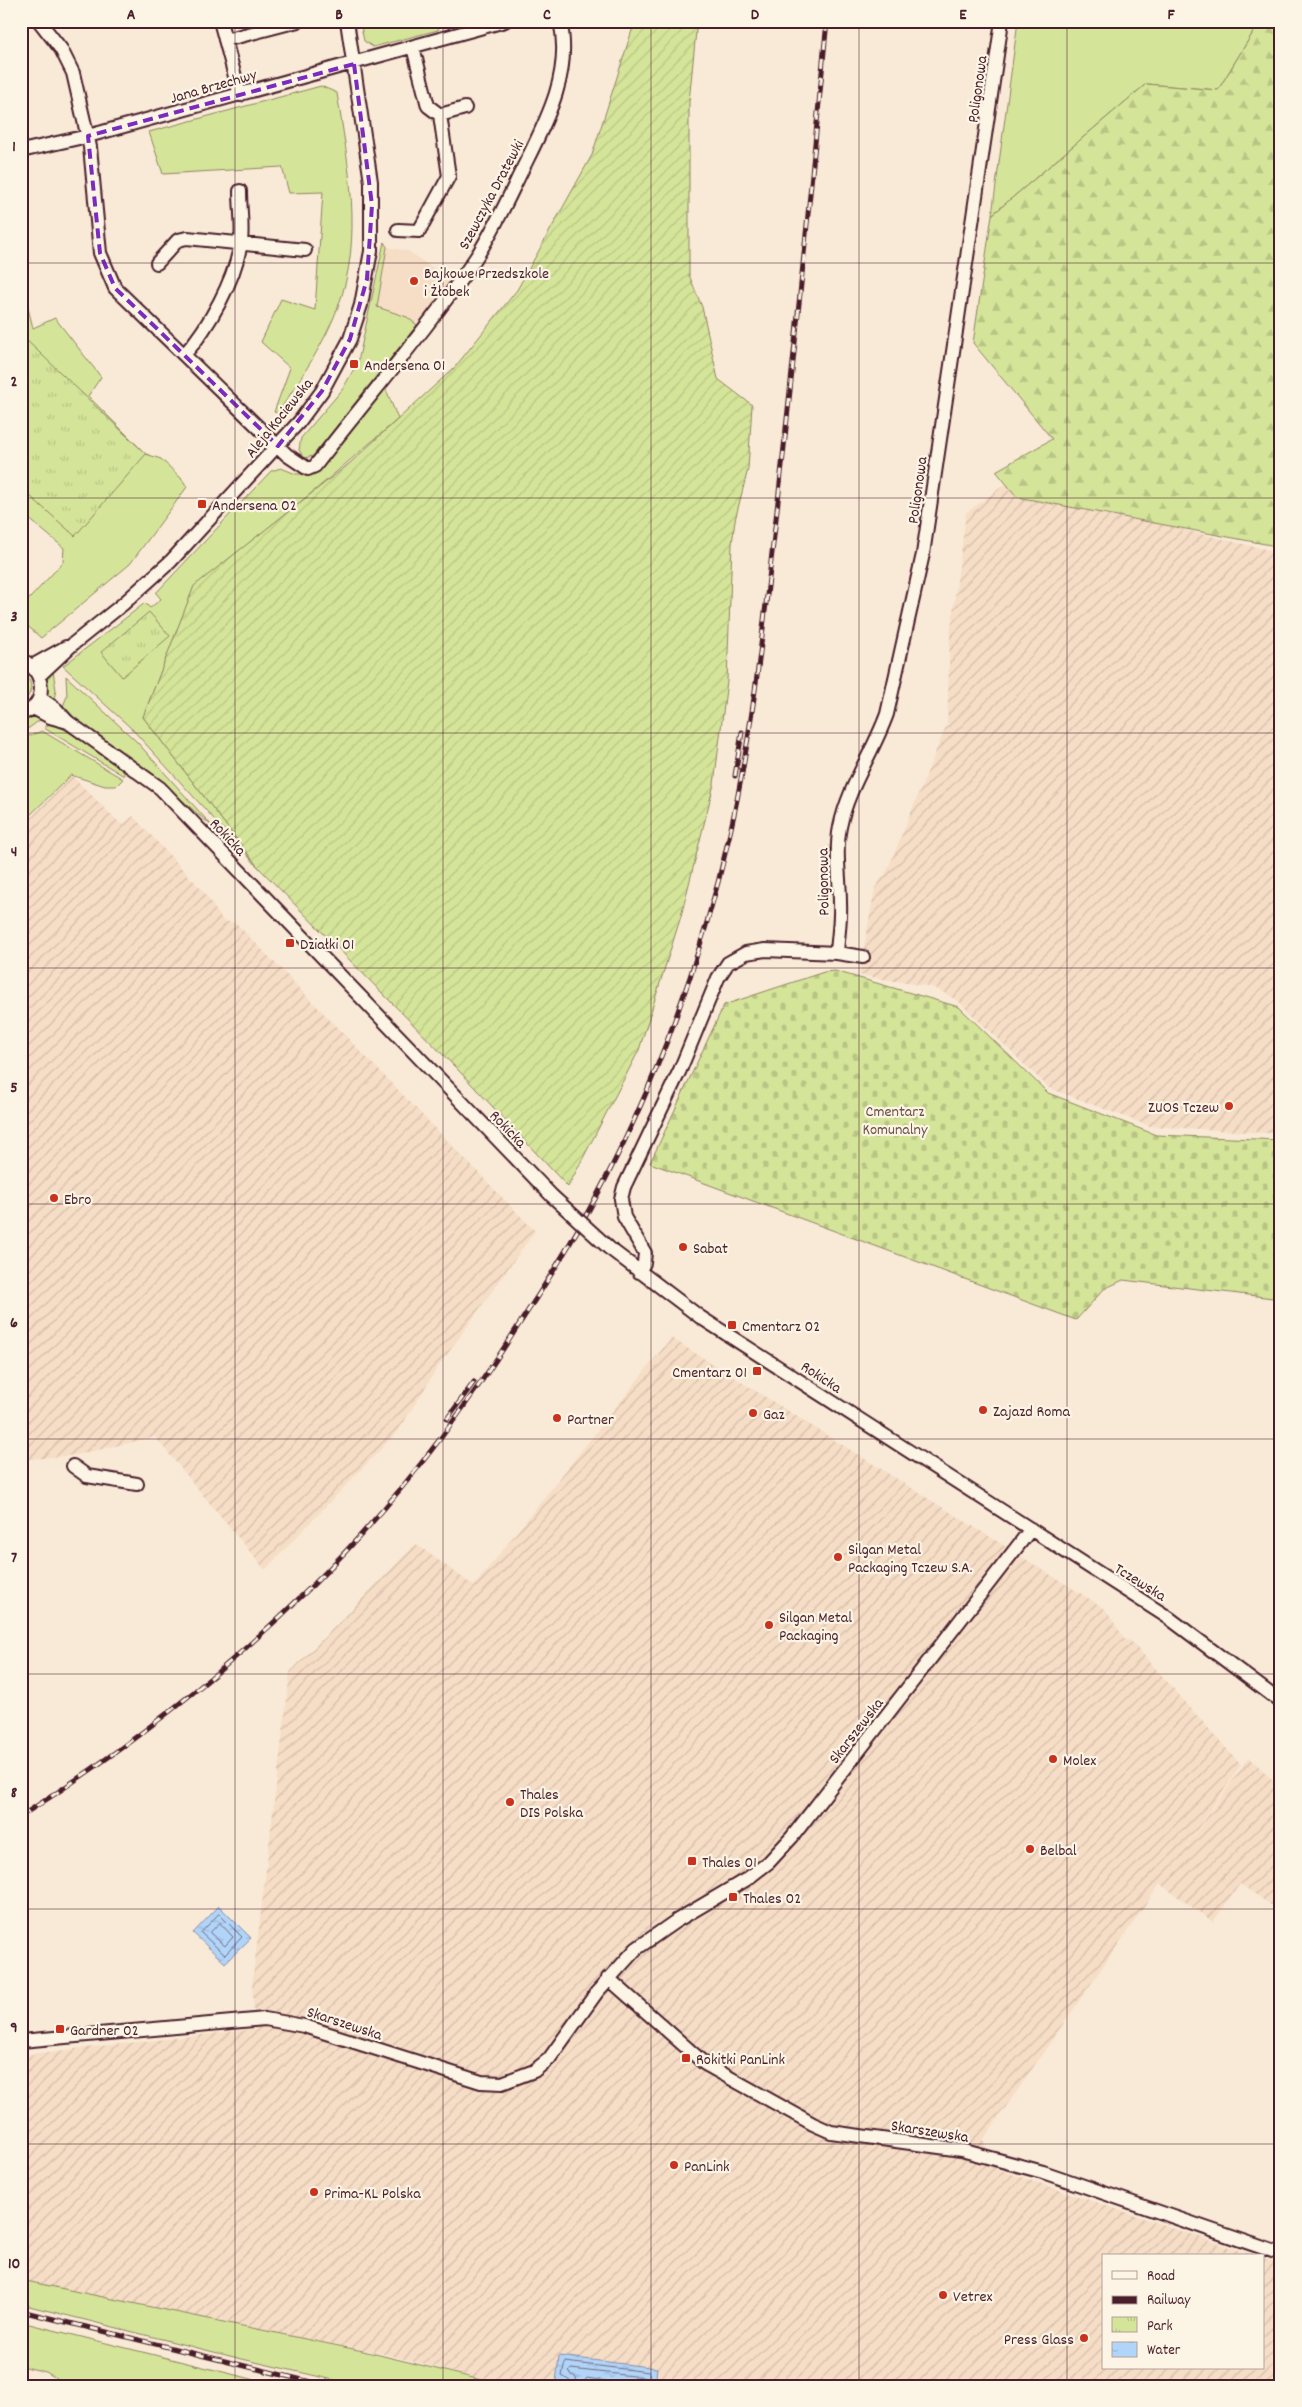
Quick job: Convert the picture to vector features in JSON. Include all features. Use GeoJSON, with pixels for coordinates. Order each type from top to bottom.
{"type":"FeatureCollection","features":[{"type":"Feature","properties":{"kind":"street","name":"Szewczyka Dratewki"},"geometry":{"type":"LineString","coordinates":[[39,21],[54,38],[69,64],[88,136],[100,253],[106,270],[121,294],[278,446],[308,469],[315,466],[476,258],[505,205],[542,129],[554,99],[563,61],[560,21]]}},
{"type":"Feature","properties":{"kind":"street"},"geometry":{"type":"LineString","coordinates":[[220,21],[240,95]]}},
{"type":"Feature","properties":{"kind":"street"},"geometry":{"type":"LineString","coordinates":[[225,40],[270,25],[298,21]]}},
{"type":"Feature","properties":{"kind":"street","name":"Aleja Kociewska"},"geometry":{"type":"LineString","coordinates":[[31,667],[73,644],[124,604],[171,561],[278,446],[311,406],[350,339],[366,279],[371,237],[371,182],[347,21]]}},
{"type":"Feature","properties":{"kind":"street"},"geometry":{"type":"LineString","coordinates":[[452,21],[456,34]]}},
{"type":"Feature","properties":{"kind":"street","name":"Jana Brzechwy"},"geometry":{"type":"LineString","coordinates":[[21,151],[88,136],[505,21]]}},
{"type":"Feature","properties":{"kind":"street","name":"Poligonowa"},"geometry":{"type":"LineString","coordinates":[[836,953],[840,904],[837,857],[840,827],[852,788],[879,737],[887,714],[923,554],[1002,21]]}},
{"type":"Feature","properties":{"kind":"street"},"geometry":{"type":"LineString","coordinates":[[398,230],[418,231],[449,176],[440,115],[428,106],[413,47]]}},
{"type":"Feature","properties":{"kind":"street"},"geometry":{"type":"LineString","coordinates":[[440,115],[466,108]]}},
{"type":"Feature","properties":{"kind":"street"},"geometry":{"type":"LineString","coordinates":[[184,355],[195,342],[222,301],[240,244],[240,191]]}},
{"type":"Feature","properties":{"kind":"street"},"geometry":{"type":"LineString","coordinates":[[157,263],[178,240],[187,238],[305,250]]}},
{"type":"Feature","properties":{"kind":"street"},"geometry":{"type":"LineString","coordinates":[[31,667],[42,687],[31,706]]}},
{"type":"Feature","properties":{"kind":"street","name":"Rokicka"},"geometry":{"type":"LineString","coordinates":[[31,706],[50,717],[68,722],[132,766],[164,792],[552,1196],[609,1248],[700,1317],[978,1495]]}},
{"type":"Feature","properties":{"kind":"street"},"geometry":{"type":"LineString","coordinates":[[639,1272],[644,1263],[645,1253],[624,1217],[621,1199],[624,1187],[680,1070],[718,978],[728,963],[746,953],[765,950],[836,953],[863,957]]}},
{"type":"Feature","properties":{"kind":"street"},"geometry":{"type":"LineString","coordinates":[[73,1466],[87,1476],[137,1484]]}},
{"type":"Feature","properties":{"kind":"street","name":"Tczewska"},"geometry":{"type":"LineString","coordinates":[[978,1495],[1169,1618],[1281,1702]]}},
{"type":"Feature","properties":{"kind":"street","name":"Skarszewska"},"geometry":{"type":"LineString","coordinates":[[21,2041],[243,2019],[281,2020],[481,2082],[502,2083],[534,2071],[549,2059],[608,1978],[636,1949],[654,1935],[747,1879],[774,1856],[798,1829],[1031,1529]]}},
{"type":"Feature","properties":{"kind":"street","name":"Skarszewska"},"geometry":{"type":"LineString","coordinates":[[608,1978],[705,2064],[797,2118],[831,2132],[943,2147],[1008,2162],[1043,2172],[1281,2254]]}},
{"type":"Feature","properties":{"kind":"highlighted area"},"geometry":{"type":"Polygon","coordinates":[[[354,64],[372,205],[367,279],[350,339],[322,391],[278,446],[115,288],[100,253],[88,136],[354,64]]]}},
{"type":"Feature","properties":{"kind":"shaded area"},"geometry":{"type":"Polygon","coordinates":[[[387,247],[408,251],[450,280],[417,325],[408,318],[377,307],[387,247]]]}},
{"type":"Feature","properties":{"kind":"shaded area","name":"ZUOS Tczew"},"geometry":{"type":"Polygon","coordinates":[[[1011,480],[1126,516],[1281,553],[1281,1134],[1149,1126],[1049,1088],[958,1001],[944,993],[931,987],[859,975],[875,888],[887,871],[947,724],[950,635],[966,513],[1011,480]]]}},
{"type":"Feature","properties":{"kind":"shaded area"},"geometry":{"type":"Polygon","coordinates":[[[71,775],[122,825],[133,816],[204,892],[223,921],[236,923],[535,1231],[436,1370],[399,1430],[265,1570],[155,1437],[76,1455],[21,1460],[21,825],[24,825],[71,775]]]}},
{"type":"Feature","properties":{"kind":"shaded area"},"geometry":{"type":"Polygon","coordinates":[[[671,1338],[1104,1608],[1125,1639],[1132,1642],[1241,1765],[1169,1871],[1249,1757],[1281,1788],[1281,1912],[1240,1884],[1213,1922],[1160,1884],[983,2140],[997,2169],[1250,2254],[1102,2254],[1102,2370],[1264,2370],[1264,2258],[1281,2264],[1281,2386],[508,2386],[380,2353],[81,2294],[21,2280],[21,2055],[255,2029],[252,1985],[290,1672],[416,1544],[474,1586],[671,1338]]]}},
{"type":"Feature","properties":{"kind":"green space"},"geometry":{"type":"Polygon","coordinates":[[[360,21],[442,21],[438,30],[373,47],[364,41],[360,21]]]}},
{"type":"Feature","properties":{"kind":"green space"},"geometry":{"type":"Polygon","coordinates":[[[635,21],[697,21],[689,102],[689,275],[702,307],[718,379],[752,405],[748,469],[735,520],[732,544],[727,681],[714,784],[681,916],[639,1050],[568,1187],[461,1073],[258,867],[143,717],[194,586],[350,463],[455,367],[517,290],[592,155],[635,21]]]}},
{"type":"Feature","properties":{"kind":"green space"},"geometry":{"type":"Polygon","coordinates":[[[1018,21],[1260,21],[1218,90],[1146,84],[992,215],[1018,21]]]}},
{"type":"Feature","properties":{"kind":"green space"},"geometry":{"type":"Polygon","coordinates":[[[1260,21],[1281,21],[1281,547],[1017,497],[996,471],[1052,439],[973,343],[992,215],[1146,84],[1218,90],[1260,21]]]}},
{"type":"Feature","properties":{"kind":"green space"},"geometry":{"type":"Polygon","coordinates":[[[321,86],[337,93],[349,173],[352,227],[350,254],[346,281],[338,307],[326,335],[278,413],[274,412],[290,368],[261,342],[281,299],[315,310],[323,192],[289,193],[282,167],[163,174],[149,132],[321,86]]]}},
{"type":"Feature","properties":{"kind":"green space"},"geometry":{"type":"Polygon","coordinates":[[[384,242],[387,247],[377,307],[407,317],[417,325],[313,456],[304,458],[299,450],[301,438],[342,390],[358,362],[384,242]]]}},
{"type":"Feature","properties":{"kind":"green space"},"geometry":{"type":"Polygon","coordinates":[[[26,279],[28,308],[33,328],[55,318],[101,377],[88,396],[146,454],[161,459],[182,479],[187,487],[130,564],[41,638],[21,620],[21,608],[63,562],[64,548],[21,512],[21,280],[26,279]]]}},
{"type":"Feature","properties":{"kind":"green space"},"geometry":{"type":"Polygon","coordinates":[[[21,335],[146,454],[75,536],[21,488],[21,335]]]}},
{"type":"Feature","properties":{"kind":"green space"},"geometry":{"type":"Polygon","coordinates":[[[385,387],[398,419],[314,491],[194,587],[143,717],[258,867],[238,845],[239,843],[235,838],[233,840],[132,729],[63,666],[145,603],[150,608],[161,599],[156,593],[271,471],[281,468],[296,474],[313,474],[350,433],[385,387]]]}},
{"type":"Feature","properties":{"kind":"green space"},"geometry":{"type":"Polygon","coordinates":[[[149,612],[170,636],[122,677],[101,652],[149,612]]]}},
{"type":"Feature","properties":{"kind":"green space"},"geometry":{"type":"Polygon","coordinates":[[[53,671],[56,690],[53,703],[46,691],[46,682],[53,671]]]}},
{"type":"Feature","properties":{"kind":"green space"},"geometry":{"type":"Polygon","coordinates":[[[21,672],[29,679],[31,688],[28,696],[21,704],[21,672]]]}},
{"type":"Feature","properties":{"kind":"green space"},"geometry":{"type":"Polygon","coordinates":[[[66,676],[137,742],[213,827],[146,769],[62,709],[67,696],[66,676]]]}},
{"type":"Feature","properties":{"kind":"green space"},"geometry":{"type":"Polygon","coordinates":[[[31,715],[44,717],[29,728],[21,730],[21,718],[31,715]]]}},
{"type":"Feature","properties":{"kind":"green space"},"geometry":{"type":"Polygon","coordinates":[[[52,722],[119,763],[124,767],[124,776],[44,728],[52,722]]]}},
{"type":"Feature","properties":{"kind":"green space"},"geometry":{"type":"Polygon","coordinates":[[[42,731],[123,779],[116,786],[105,786],[71,775],[21,824],[21,739],[42,731]]]}},
{"type":"Feature","properties":{"kind":"green space","name":"Cmentarz Komunalny"},"geometry":{"type":"Polygon","coordinates":[[[835,971],[959,1007],[1048,1093],[1156,1135],[1281,1140],[1281,1299],[1123,1280],[1104,1289],[1076,1320],[650,1163],[724,1005],[824,972],[835,971]]]}},
{"type":"Feature","properties":{"kind":"green space"},"geometry":{"type":"Polygon","coordinates":[[[21,2280],[363,2351],[506,2386],[360,2386],[21,2304],[21,2280]]]}},
{"type":"Feature","properties":{"kind":"green space"},"geometry":{"type":"Polygon","coordinates":[[[21,2322],[280,2386],[69,2386],[46,2372],[21,2366],[21,2322]]]}},
{"type":"Feature","properties":{"kind":"green space"},"geometry":{"type":"Polygon","coordinates":[[[21,2377],[54,2386],[21,2386],[21,2377]]]}},
{"type":"Feature","properties":{"kind":"water"},"geometry":{"type":"Polygon","coordinates":[[[219,1906],[251,1938],[225,1963],[193,1933],[219,1906]]]}},
{"type":"Feature","properties":{"kind":"water"},"geometry":{"type":"Polygon","coordinates":[[[559,2356],[657,2368],[655,2386],[586,2386],[556,2382],[559,2356]]]}},
{"type":"Feature","properties":{"kind":"railway"},"geometry":{"type":"LineString","coordinates":[[21,1816],[137,1737],[245,1649],[313,1585],[370,1525],[423,1461],[495,1361],[567,1249],[624,1143],[646,1093],[686,990],[717,885],[738,796],[761,648],[802,279],[827,21]]}},
{"type":"Feature","properties":{"kind":"railway"},"geometry":{"type":"LineString","coordinates":[[735,776],[742,732]]}},
{"type":"Feature","properties":{"kind":"railway"},"geometry":{"type":"LineString","coordinates":[[447,1419],[474,1382]]}},
{"type":"Feature","properties":{"kind":"railway"},"geometry":{"type":"LineString","coordinates":[[21,2311],[327,2386]]}},
{"type":"Feature","properties":{"kind":"place","name":"Bajkowe Przedszkole i Żłobek"},"geometry":{"type":"Point","coordinates":[414,281]}},
{"type":"Feature","properties":{"kind":"place","name":"Andersena 01"},"geometry":{"type":"Point","coordinates":[354,364]}},
{"type":"Feature","properties":{"kind":"place","name":"Andersena 02"},"geometry":{"type":"Point","coordinates":[202,504]}},
{"type":"Feature","properties":{"kind":"place","name":"Działki 01"},"geometry":{"type":"Point","coordinates":[290,943]}},
{"type":"Feature","properties":{"kind":"place","name":"ZUOS Tczew"},"geometry":{"type":"Point","coordinates":[1229,1106]}},
{"type":"Feature","properties":{"kind":"place","name":"Ebro"},"geometry":{"type":"Point","coordinates":[54,1198]}},
{"type":"Feature","properties":{"kind":"place","name":"Sabat"},"geometry":{"type":"Point","coordinates":[683,1247]}},
{"type":"Feature","properties":{"kind":"place","name":"Cmentarz 02"},"geometry":{"type":"Point","coordinates":[732,1325]}},
{"type":"Feature","properties":{"kind":"place","name":"Cmentarz 01"},"geometry":{"type":"Point","coordinates":[757,1371]}},
{"type":"Feature","properties":{"kind":"place","name":"Zajazd Roma"},"geometry":{"type":"Point","coordinates":[983,1410]}},
{"type":"Feature","properties":{"kind":"place","name":"Gaz"},"geometry":{"type":"Point","coordinates":[753,1413]}},
{"type":"Feature","properties":{"kind":"place","name":"Partner"},"geometry":{"type":"Point","coordinates":[557,1418]}},
{"type":"Feature","properties":{"kind":"place","name":"Silgan Metal Packaging Tczew S.A."},"geometry":{"type":"Point","coordinates":[838,1557]}},
{"type":"Feature","properties":{"kind":"place","name":"Silgan Metal Packaging"},"geometry":{"type":"Point","coordinates":[769,1625]}},
{"type":"Feature","properties":{"kind":"place","name":"Molex"},"geometry":{"type":"Point","coordinates":[1053,1759]}},
{"type":"Feature","properties":{"kind":"place","name":"Thales DIS Polska"},"geometry":{"type":"Point","coordinates":[510,1802]}},
{"type":"Feature","properties":{"kind":"place","name":"Belbal"},"geometry":{"type":"Point","coordinates":[1030,1849]}},
{"type":"Feature","properties":{"kind":"place","name":"Thales 01"},"geometry":{"type":"Point","coordinates":[692,1861]}},
{"type":"Feature","properties":{"kind":"place","name":"Thales 02"},"geometry":{"type":"Point","coordinates":[733,1897]}},
{"type":"Feature","properties":{"kind":"place","name":"Gardner 02"},"geometry":{"type":"Point","coordinates":[60,2029]}},
{"type":"Feature","properties":{"kind":"place","name":"Rokitki PanLink"},"geometry":{"type":"Point","coordinates":[686,2058]}},
{"type":"Feature","properties":{"kind":"place","name":"PanLink"},"geometry":{"type":"Point","coordinates":[674,2165]}},
{"type":"Feature","properties":{"kind":"place","name":"Prima-KL Polska"},"geometry":{"type":"Point","coordinates":[314,2192]}},
{"type":"Feature","properties":{"kind":"place","name":"Vetrex"},"geometry":{"type":"Point","coordinates":[943,2295]}},
{"type":"Feature","properties":{"kind":"place","name":"Press Glass"},"geometry":{"type":"Point","coordinates":[1084,2338]}}]}
